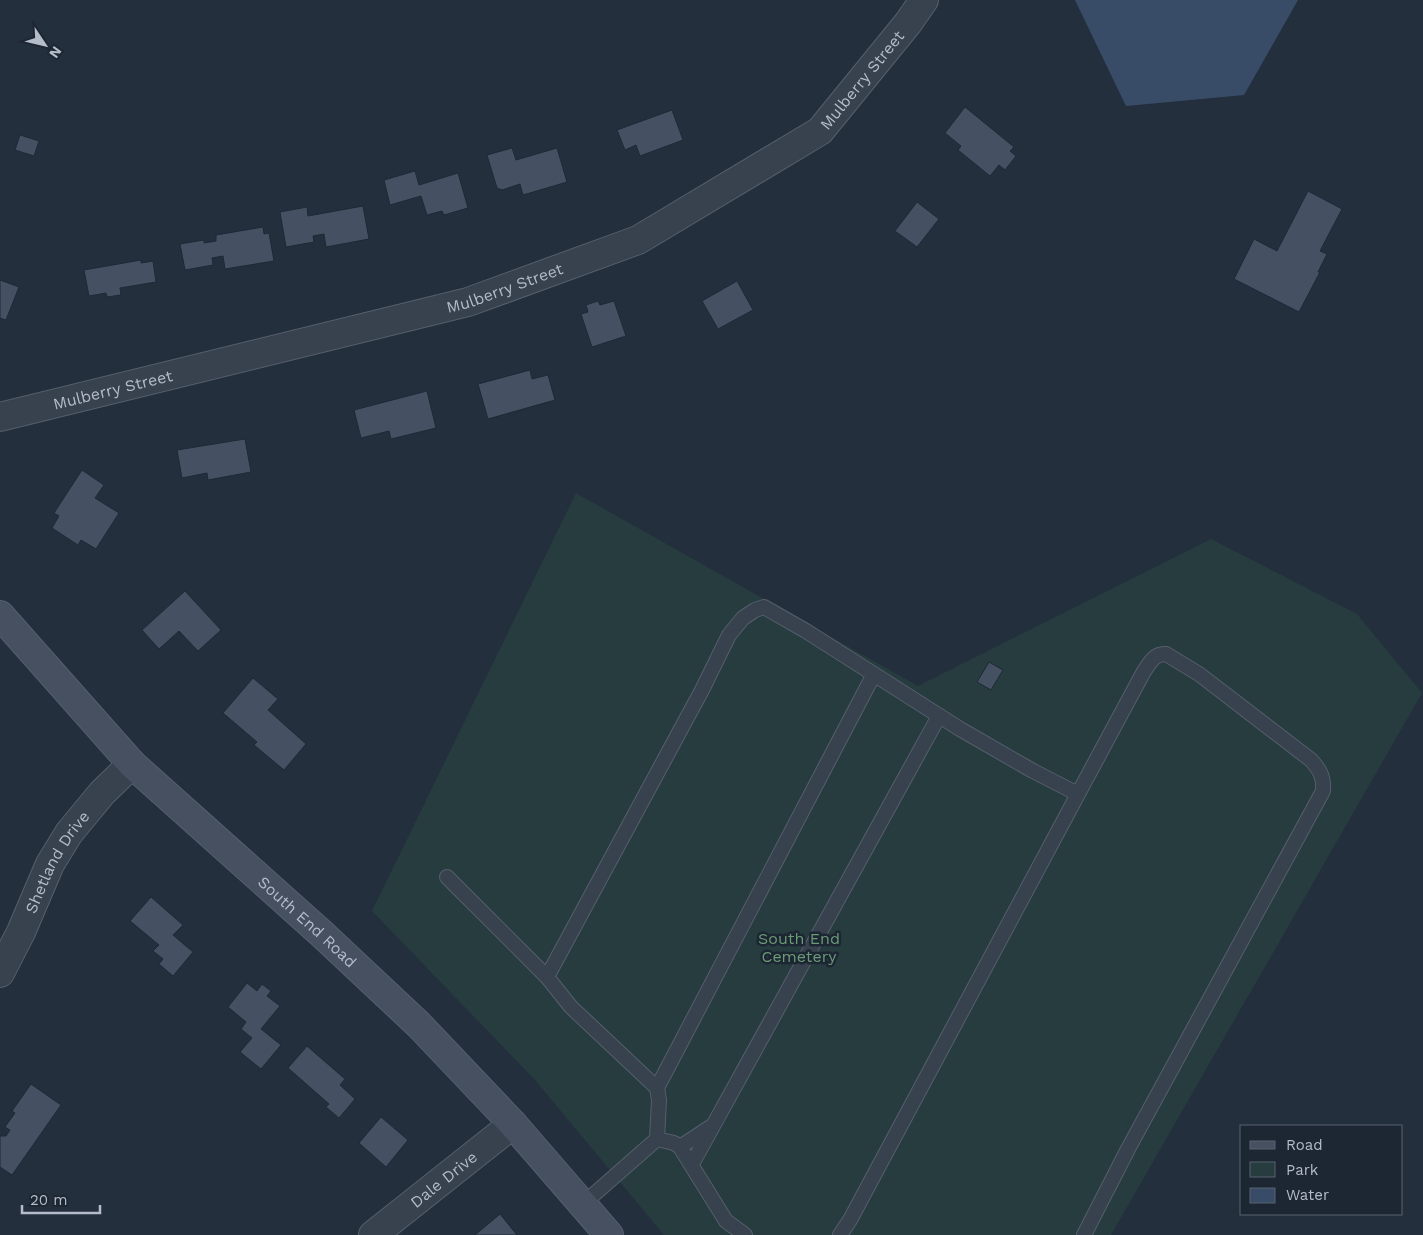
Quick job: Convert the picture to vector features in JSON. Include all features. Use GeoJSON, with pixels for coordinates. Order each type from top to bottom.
{"type":"FeatureCollection","features":[{"type":"Feature","properties":{"kind":"street","name":"Mulberry Street"},"geometry":{"type":"LineString","coordinates":[[0,417],[468,302],[638,240],[820,131],[908,23],[924,0]]}},
{"type":"Feature","properties":{"kind":"street","name":"South End Road"},"geometry":{"type":"LineString","coordinates":[[0,615],[132,764],[322,934],[420,1025],[513,1124],[608,1235]]}},
{"type":"Feature","properties":{"kind":"street","name":"Shetland Drive"},"geometry":{"type":"LineString","coordinates":[[0,973],[21,932],[50,864],[69,833],[102,793],[132,764]]}},
{"type":"Feature","properties":{"kind":"street","name":"Dale Drive"},"geometry":{"type":"LineString","coordinates":[[373,1235],[513,1124]]}},
{"type":"Feature","properties":{"kind":"lane"},"geometry":{"type":"LineString","coordinates":[[547,977],[698,698],[729,635],[743,618],[764,606],[940,716],[1033,771],[1078,794]]}},
{"type":"Feature","properties":{"kind":"lane"},"geometry":{"type":"LineString","coordinates":[[840,1235],[855,1212],[1143,673],[1153,658],[1160,653],[1166,654],[1199,674],[1311,760],[1320,770],[1324,782],[1324,791],[1128,1149],[1084,1235]]}},
{"type":"Feature","properties":{"kind":"lane"},"geometry":{"type":"LineString","coordinates":[[583,1204],[657,1139],[659,1100],[657,1088],[874,674]]}},
{"type":"Feature","properties":{"kind":"lane"},"geometry":{"type":"LineString","coordinates":[[692,1164],[940,716]]}},
{"type":"Feature","properties":{"kind":"lane"},"geometry":{"type":"LineString","coordinates":[[448,877],[547,977],[571,1007],[657,1088]]}},
{"type":"Feature","properties":{"kind":"lane"},"geometry":{"type":"LineString","coordinates":[[680,1147],[714,1124]]}},
{"type":"Feature","properties":{"kind":"lane"},"geometry":{"type":"LineString","coordinates":[[657,1139],[674,1143],[680,1147],[726,1221],[745,1235]]}},
{"type":"Feature","properties":{"kind":"green space","name":"South End Cemetery"},"geometry":{"type":"Polygon","coordinates":[[[576,493],[918,686],[1211,539],[1357,614],[1422,693],[1111,1235],[664,1235],[534,1079],[372,911],[576,493]]]}},
{"type":"Feature","properties":{"kind":"water"},"geometry":{"type":"Polygon","coordinates":[[[1075,0],[1298,0],[1244,95],[1126,106],[1075,0]]]}},
{"type":"Feature","properties":{"kind":"building"},"geometry":{"type":"Polygon","coordinates":[[[965,107],[1014,147],[1010,151],[1016,156],[1005,170],[999,165],[990,176],[958,150],[961,146],[945,133],[965,107]]]}},
{"type":"Feature","properties":{"kind":"building"},"geometry":{"type":"Polygon","coordinates":[[[672,110],[683,140],[640,156],[636,145],[625,150],[617,130],[672,110]]]}},
{"type":"Feature","properties":{"kind":"building"},"geometry":{"type":"Polygon","coordinates":[[[20,135],[39,141],[34,156],[15,150],[20,135]]]}},
{"type":"Feature","properties":{"kind":"building"},"geometry":{"type":"Polygon","coordinates":[[[512,148],[516,160],[557,148],[567,182],[523,195],[520,184],[502,190],[497,188],[487,155],[512,148]]]}},
{"type":"Feature","properties":{"kind":"building"},"geometry":{"type":"Polygon","coordinates":[[[415,171],[419,185],[458,173],[468,208],[444,215],[442,211],[427,215],[421,196],[390,205],[384,180],[415,171]]]}},
{"type":"Feature","properties":{"kind":"building"},"geometry":{"type":"Polygon","coordinates":[[[1308,191],[1342,209],[1320,251],[1327,254],[1318,272],[1320,272],[1299,312],[1234,279],[1254,239],[1277,251],[1308,191]]]}},
{"type":"Feature","properties":{"kind":"building"},"geometry":{"type":"Polygon","coordinates":[[[917,202],[939,219],[917,247],[895,231],[917,202]]]}},
{"type":"Feature","properties":{"kind":"building"},"geometry":{"type":"Polygon","coordinates":[[[363,206],[369,239],[326,247],[324,234],[313,236],[314,242],[286,247],[280,212],[307,207],[308,216],[363,206]]]}},
{"type":"Feature","properties":{"kind":"building"},"geometry":{"type":"Polygon","coordinates":[[[263,227],[264,234],[269,233],[274,261],[225,269],[223,256],[212,258],[213,265],[185,270],[180,244],[204,240],[204,243],[216,241],[216,235],[263,227]]]}},
{"type":"Feature","properties":{"kind":"building"},"geometry":{"type":"Polygon","coordinates":[[[141,260],[141,263],[153,261],[156,282],[120,288],[121,295],[107,297],[106,293],[89,296],[84,270],[141,260]]]}},
{"type":"Feature","properties":{"kind":"building"},"geometry":{"type":"Polygon","coordinates":[[[0,280],[19,287],[6,320],[0,318],[0,280]]]}},
{"type":"Feature","properties":{"kind":"building"},"geometry":{"type":"Polygon","coordinates":[[[737,281],[753,310],[718,329],[702,301],[737,281]]]}},
{"type":"Feature","properties":{"kind":"building"},"geometry":{"type":"Polygon","coordinates":[[[598,301],[600,305],[614,301],[626,336],[592,347],[581,314],[588,312],[586,305],[598,301]]]}},
{"type":"Feature","properties":{"kind":"building"},"geometry":{"type":"Polygon","coordinates":[[[530,370],[532,379],[548,375],[555,400],[488,419],[478,384],[530,370]]]}},
{"type":"Feature","properties":{"kind":"building"},"geometry":{"type":"Polygon","coordinates":[[[427,391],[436,428],[391,439],[389,431],[361,438],[354,410],[427,391]]]}},
{"type":"Feature","properties":{"kind":"building"},"geometry":{"type":"Polygon","coordinates":[[[245,439],[251,472],[208,480],[207,473],[182,478],[177,450],[245,439]]]}},
{"type":"Feature","properties":{"kind":"building"},"geometry":{"type":"Polygon","coordinates":[[[82,470],[104,485],[95,498],[119,513],[96,549],[81,540],[78,545],[52,528],[59,516],[54,513],[82,470]]]}},
{"type":"Feature","properties":{"kind":"building"},"geometry":{"type":"Polygon","coordinates":[[[185,591],[221,630],[198,651],[179,631],[159,649],[142,630],[185,591]]]}},
{"type":"Feature","properties":{"kind":"building"},"geometry":{"type":"Polygon","coordinates":[[[989,662],[1003,670],[991,690],[977,682],[989,662]]]}},
{"type":"Feature","properties":{"kind":"building"},"geometry":{"type":"Polygon","coordinates":[[[253,678],[278,699],[268,710],[306,744],[284,770],[254,745],[257,742],[223,713],[253,678]]]}},
{"type":"Feature","properties":{"kind":"building"},"geometry":{"type":"Polygon","coordinates":[[[151,897],[183,925],[173,935],[193,952],[173,976],[159,964],[163,959],[153,951],[159,945],[130,921],[151,897]]]}},
{"type":"Feature","properties":{"kind":"building"},"geometry":{"type":"Polygon","coordinates":[[[247,983],[257,991],[262,984],[271,991],[267,996],[280,1006],[261,1029],[281,1045],[261,1069],[240,1052],[252,1038],[241,1029],[246,1022],[228,1007],[247,983]]]}},
{"type":"Feature","properties":{"kind":"building"},"geometry":{"type":"Polygon","coordinates":[[[307,1046],[345,1079],[340,1085],[355,1099],[339,1118],[326,1107],[329,1104],[288,1068],[307,1046]]]}},
{"type":"Feature","properties":{"kind":"building"},"geometry":{"type":"Polygon","coordinates":[[[31,1084],[61,1105],[12,1175],[0,1167],[0,1136],[6,1136],[10,1130],[5,1127],[15,1113],[12,1111],[31,1084]]]}},
{"type":"Feature","properties":{"kind":"building"},"geometry":{"type":"Polygon","coordinates":[[[381,1117],[408,1140],[386,1167],[359,1143],[381,1117]]]}},
{"type":"Feature","properties":{"kind":"building"},"geometry":{"type":"Polygon","coordinates":[[[500,1214],[517,1235],[475,1235],[500,1214]]]}}]}
